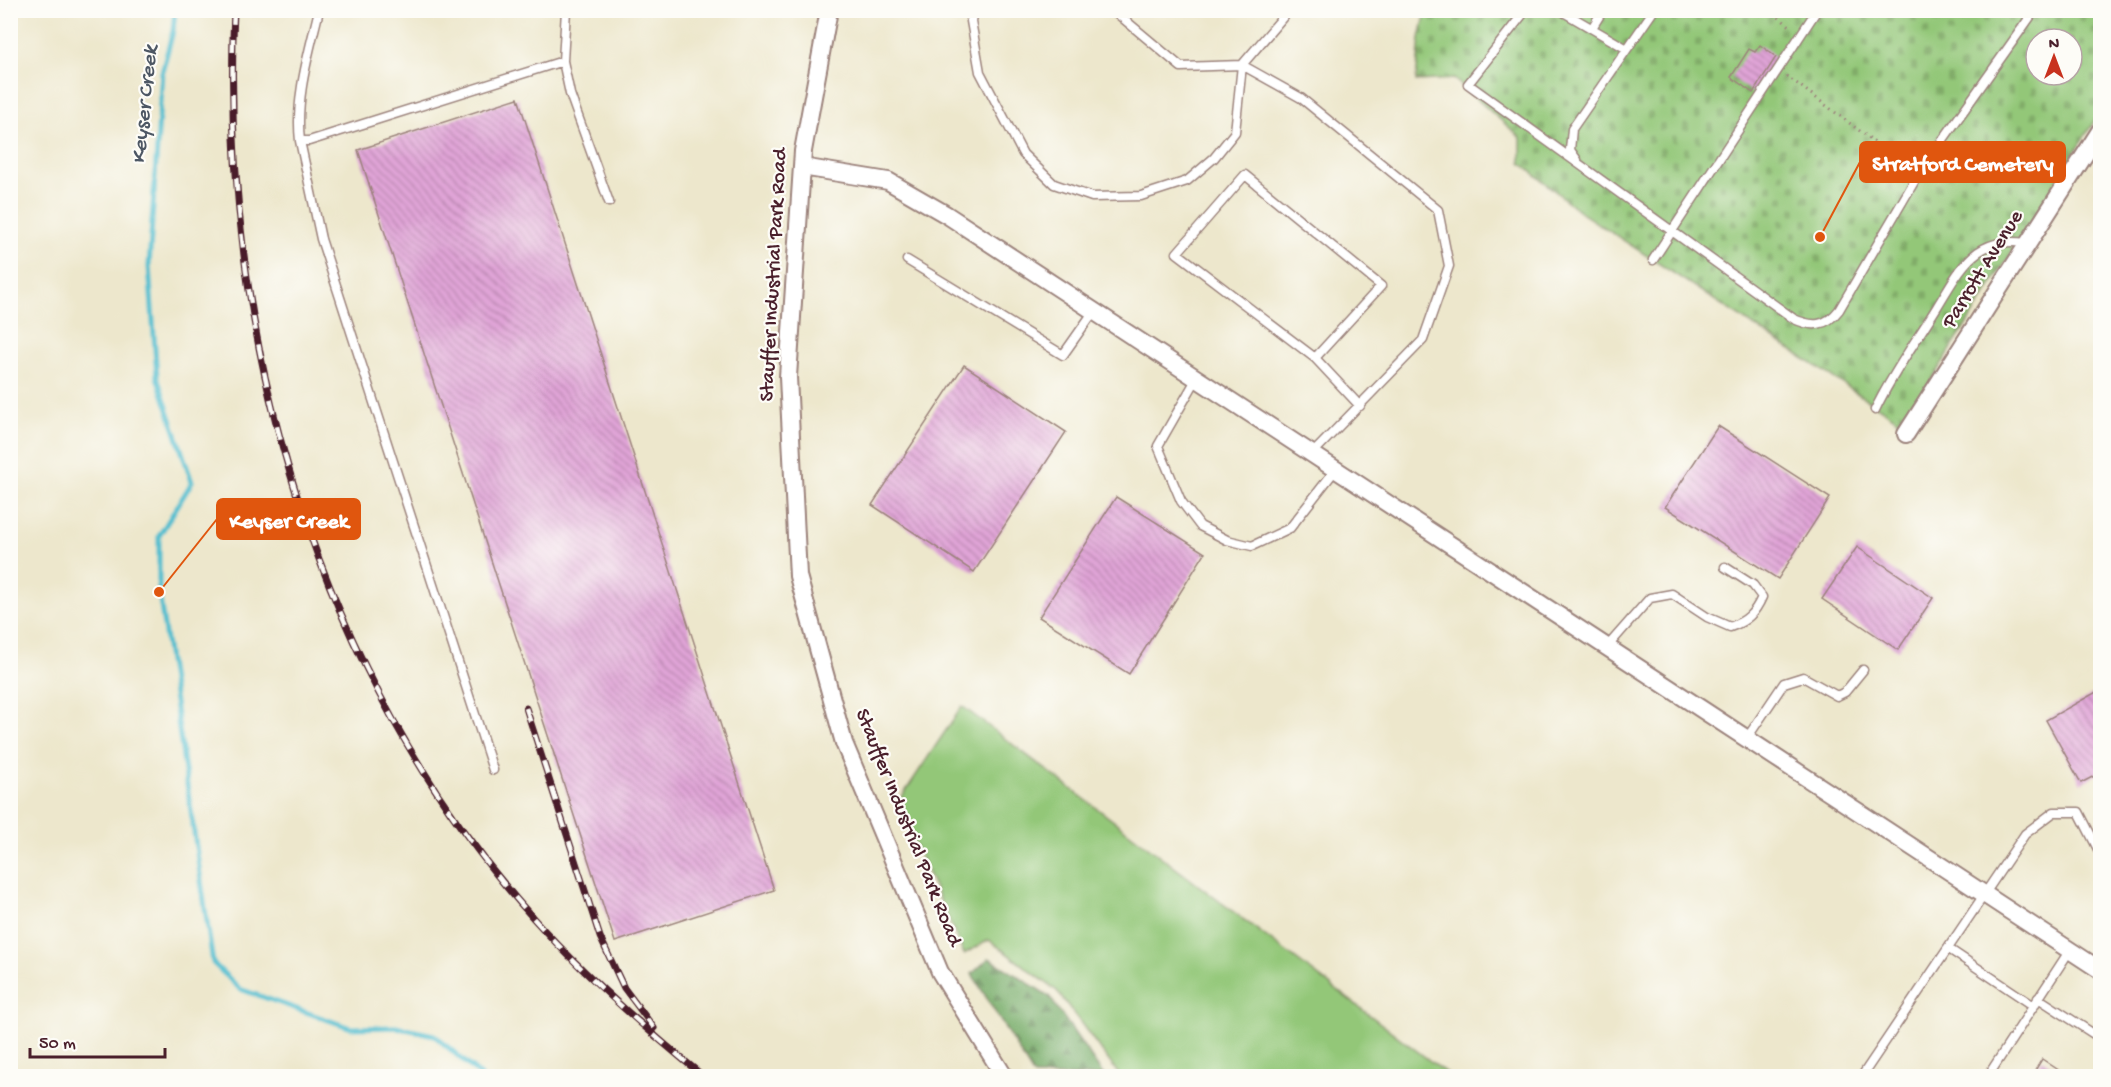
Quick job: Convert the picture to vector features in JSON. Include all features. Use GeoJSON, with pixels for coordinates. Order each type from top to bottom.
{"type":"FeatureCollection","features":[{"type":"Feature","properties":{"kind":"street","name":"Stauffer Industrial Park Road"},"geometry":{"type":"LineString","coordinates":[[829,10],[802,167],[788,377],[798,576],[844,743],[940,972],[1004,1077]]}},
{"type":"Feature","properties":{"kind":"street","name":"Parrott Avenue"},"geometry":{"type":"LineString","coordinates":[[1906,434],[2100,131]]}},
{"type":"Feature","properties":{"kind":"street"},"geometry":{"type":"LineString","coordinates":[[802,167],[888,181],[947,215],[2070,949],[2098,964]]}},
{"type":"Feature","properties":{"kind":"lane"},"geometry":{"type":"LineString","coordinates":[[319,10],[303,79],[298,124],[321,239],[494,770]]}},
{"type":"Feature","properties":{"kind":"lane"},"geometry":{"type":"LineString","coordinates":[[566,10],[563,60],[570,94],[609,202]]}},
{"type":"Feature","properties":{"kind":"lane"},"geometry":{"type":"LineString","coordinates":[[973,10],[971,21],[980,72],[1023,154],[1054,184],[1092,197],[1141,196],[1187,181],[1214,158],[1234,132],[1242,65],[1289,10]]}},
{"type":"Feature","properties":{"kind":"lane"},"geometry":{"type":"LineString","coordinates":[[1113,10],[1181,67],[1242,65],[1301,98],[1438,210],[1449,266],[1423,340],[1312,454]]}},
{"type":"Feature","properties":{"kind":"lane"},"geometry":{"type":"LineString","coordinates":[[1526,10],[1468,84],[1794,319],[1812,326],[1831,320],[1839,310],[1918,175],[2035,10]]}},
{"type":"Feature","properties":{"kind":"lane"},"geometry":{"type":"LineString","coordinates":[[1560,10],[1628,49]]}},
{"type":"Feature","properties":{"kind":"lane"},"geometry":{"type":"LineString","coordinates":[[1592,28],[1603,10]]}},
{"type":"Feature","properties":{"kind":"lane"},"geometry":{"type":"LineString","coordinates":[[1578,163],[1570,150],[1572,129],[1654,10]]}},
{"type":"Feature","properties":{"kind":"lane"},"geometry":{"type":"LineString","coordinates":[[1653,260],[1817,10]]}},
{"type":"Feature","properties":{"kind":"lane"},"geometry":{"type":"LineString","coordinates":[[300,141],[309,141],[563,60]]}},
{"type":"Feature","properties":{"kind":"lane"},"geometry":{"type":"LineString","coordinates":[[1315,358],[1381,286],[1245,175],[1177,253],[1315,358],[1360,406]]}},
{"type":"Feature","properties":{"kind":"lane"},"geometry":{"type":"LineString","coordinates":[[1875,410],[1901,363],[1962,268],[1978,252],[1993,244],[2007,241],[2027,243]]}},
{"type":"Feature","properties":{"kind":"lane"},"geometry":{"type":"LineString","coordinates":[[908,260],[1062,355],[1094,311]]}},
{"type":"Feature","properties":{"kind":"lane"},"geometry":{"type":"LineString","coordinates":[[1197,378],[1158,446],[1181,501],[1200,526],[1227,540],[1252,546],[1290,528],[1336,469]]}},
{"type":"Feature","properties":{"kind":"lane"},"geometry":{"type":"LineString","coordinates":[[1607,646],[1650,598],[1671,594],[1707,617],[1730,627],[1745,622],[1757,609],[1762,597],[1753,585],[1725,567]]}},
{"type":"Feature","properties":{"kind":"lane"},"geometry":{"type":"LineString","coordinates":[[1747,738],[1784,682],[1803,676],[1837,696],[1845,692],[1863,670]]}},
{"type":"Feature","properties":{"kind":"lane"},"geometry":{"type":"LineString","coordinates":[[1862,1077],[2025,834],[2054,812],[2079,812],[2100,853]]}},
{"type":"Feature","properties":{"kind":"lane"},"geometry":{"type":"LineString","coordinates":[[1949,949],[2100,1038]]}},
{"type":"Feature","properties":{"kind":"lane"},"geometry":{"type":"LineString","coordinates":[[1988,1077],[2070,949]]}},
{"type":"Feature","properties":{"kind":"path"},"geometry":{"type":"LineString","coordinates":[[1769,10],[1801,34]]}},
{"type":"Feature","properties":{"kind":"path"},"geometry":{"type":"LineString","coordinates":[[1778,70],[1918,175]]}},
{"type":"Feature","properties":{"kind":"green space"},"geometry":{"type":"Polygon","coordinates":[[[1426,11],[2100,11],[2100,112],[1904,424],[1583,214],[1521,163],[1521,138],[1454,79],[1416,81],[1420,38],[1426,11]]]}},
{"type":"Feature","properties":{"kind":"green space"},"geometry":{"type":"Polygon","coordinates":[[[962,706],[1450,1076],[1120,1076],[1057,991],[989,940],[964,954],[897,804],[962,706]]]}},
{"type":"Feature","properties":{"kind":"green space"},"geometry":{"type":"Polygon","coordinates":[[[989,958],[1049,996],[1104,1076],[1034,1076],[972,974],[989,958]]]}},
{"type":"Feature","properties":{"kind":"building"},"geometry":{"type":"Polygon","coordinates":[[[1760,45],[1776,57],[1753,93],[1731,77],[1749,49],[1755,52],[1760,45]]]}},
{"type":"Feature","properties":{"kind":"building"},"geometry":{"type":"Polygon","coordinates":[[[518,98],[774,890],[615,942],[358,150],[518,98]]]}},
{"type":"Feature","properties":{"kind":"building"},"geometry":{"type":"Polygon","coordinates":[[[964,365],[1066,432],[974,572],[872,505],[964,365]]]}},
{"type":"Feature","properties":{"kind":"building"},"geometry":{"type":"Polygon","coordinates":[[[1718,426],[1830,498],[1778,579],[1665,507],[1718,426]]]}},
{"type":"Feature","properties":{"kind":"building"},"geometry":{"type":"Polygon","coordinates":[[[1116,497],[1205,553],[1129,674],[1039,617],[1116,497]]]}},
{"type":"Feature","properties":{"kind":"building"},"geometry":{"type":"Polygon","coordinates":[[[1857,547],[1933,598],[1898,650],[1822,599],[1857,547]]]}},
{"type":"Feature","properties":{"kind":"building"},"geometry":{"type":"Polygon","coordinates":[[[2100,690],[2100,773],[2081,783],[2046,720],[2100,690]]]}},
{"type":"Feature","properties":{"kind":"building"},"geometry":{"type":"Polygon","coordinates":[[[2042,1059],[2069,1077],[2031,1077],[2042,1059]]]}},
{"type":"Feature","properties":{"kind":"waterway","name":"Keyser Creek"},"geometry":{"type":"LineString","coordinates":[[175,10],[173,31],[162,72],[149,266],[157,377],[192,482],[159,536],[159,592],[213,963],[240,989],[351,1028],[396,1027],[434,1035],[481,1076]]}},
{"type":"Feature","properties":{"kind":"railway"},"geometry":{"type":"LineString","coordinates":[[234,10],[234,132],[244,254],[265,376],[297,494],[339,610],[393,720],[458,823],[534,919],[574,961],[616,1001],[703,1076]]}},
{"type":"Feature","properties":{"kind":"railway"},"geometry":{"type":"LineString","coordinates":[[526,708],[600,937],[624,988],[654,1028]]}},
{"type":"Feature","properties":{"kind":"place","name":"Stratford Cemetery"},"geometry":{"type":"Point","coordinates":[1820,237]}},
{"type":"Feature","properties":{"kind":"place","name":"Keyser Creek"},"geometry":{"type":"Point","coordinates":[159,592]}}]}
